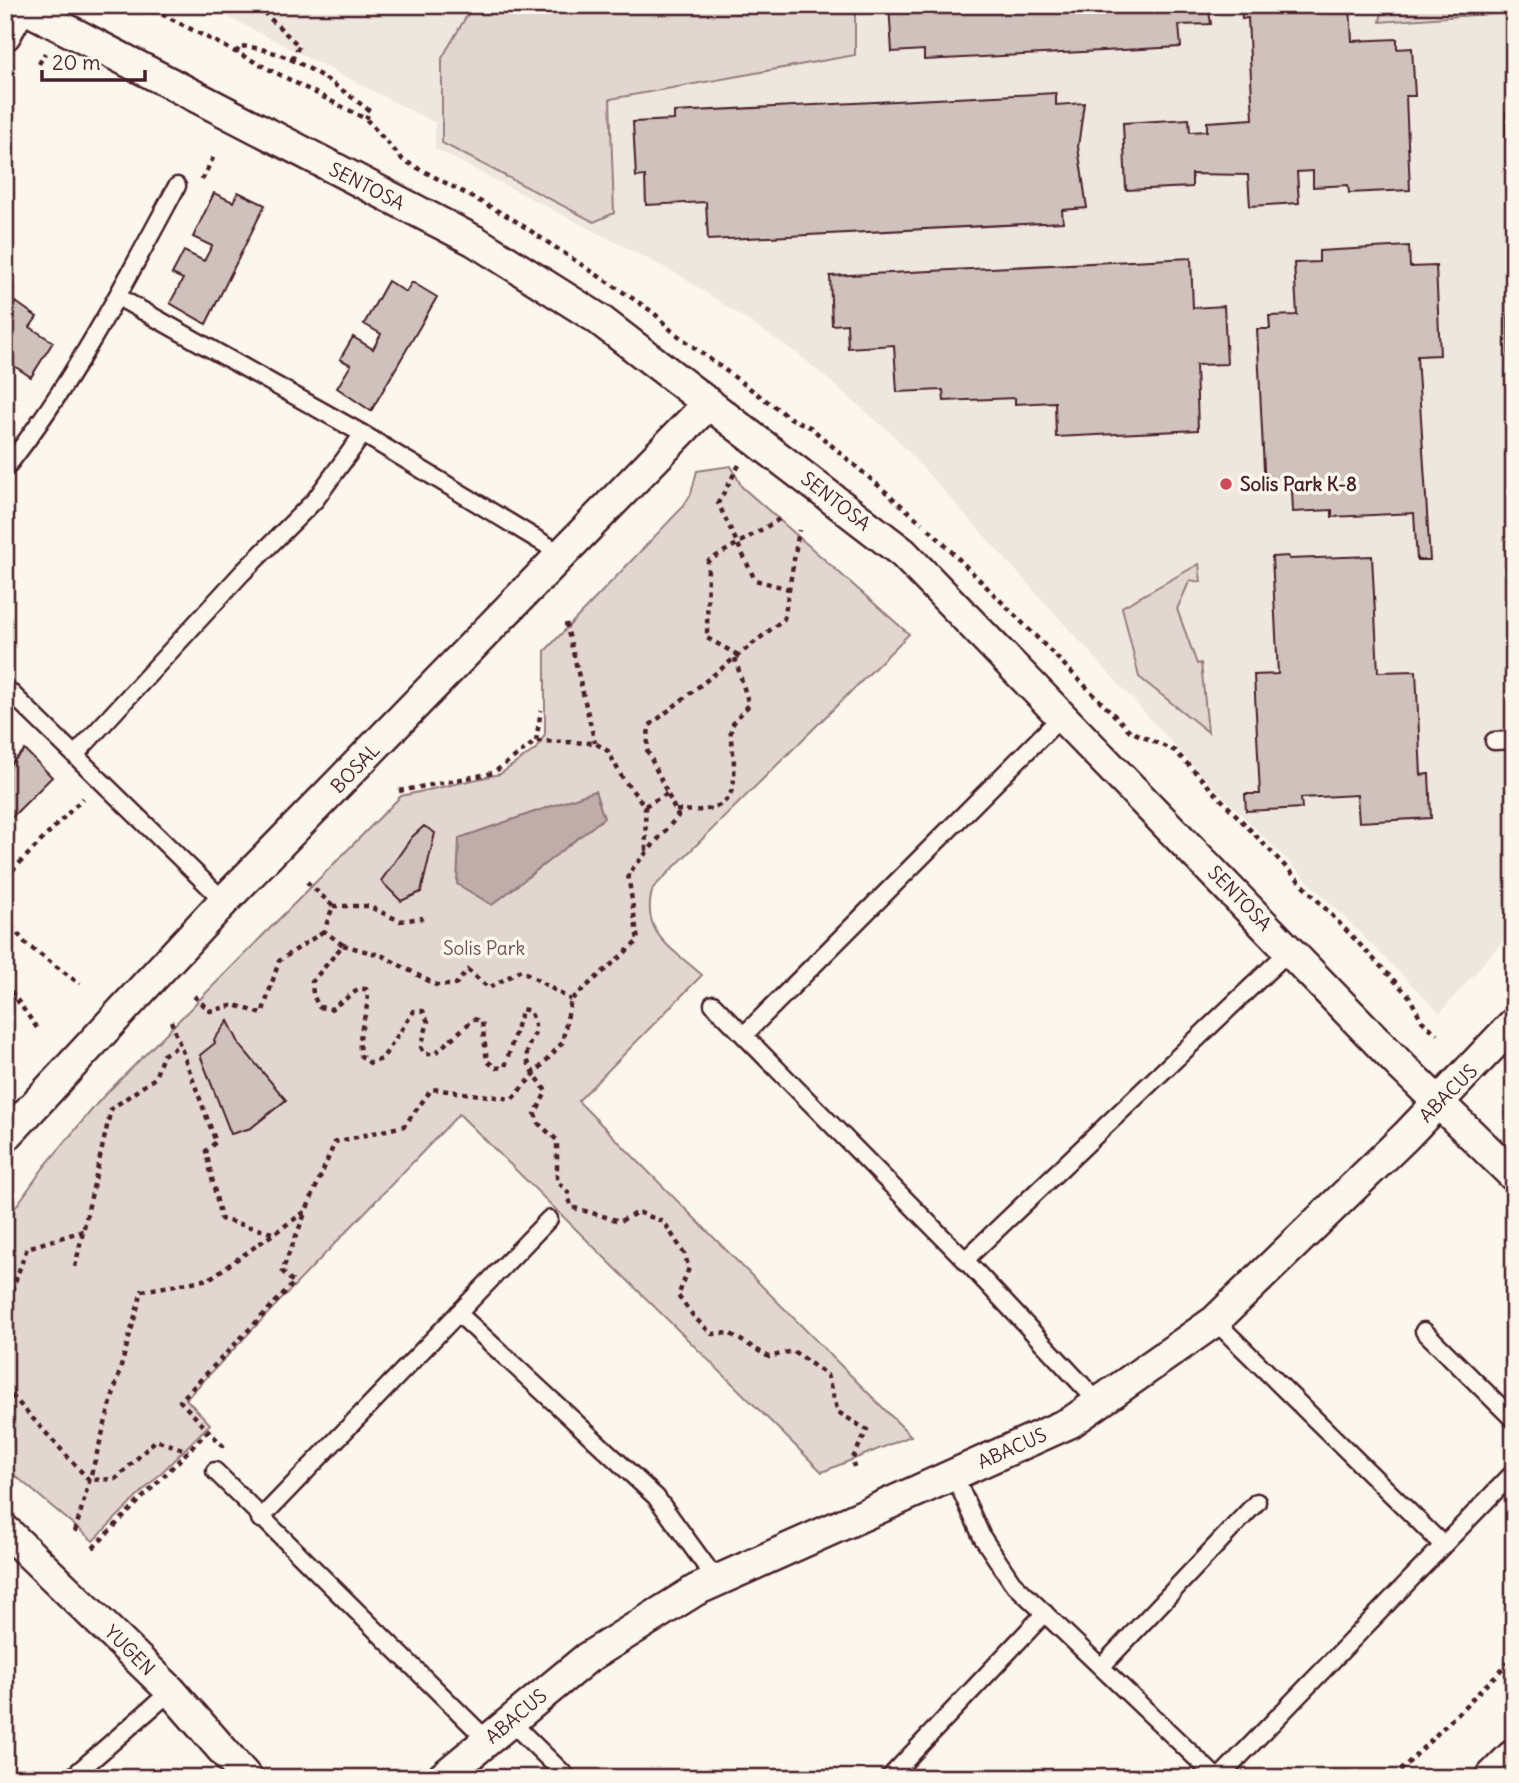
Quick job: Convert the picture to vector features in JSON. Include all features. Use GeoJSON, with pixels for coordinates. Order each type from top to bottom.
{"type":"FeatureCollection","features":[{"type":"Feature","properties":{"kind":"street"},"geometry":{"type":"LineString","coordinates":[[5,35],[21,6]]}},
{"type":"Feature","properties":{"kind":"street","name":"SENTOSA"},"geometry":{"type":"LineString","coordinates":[[21,6],[475,241],[597,318],[903,553],[1514,1176]]}},
{"type":"Feature","properties":{"kind":"street","name":"BOSAL"},"geometry":{"type":"LineString","coordinates":[[5,1137],[223,901],[709,403]]}},
{"type":"Feature","properties":{"kind":"street","name":"ABACUS"},"geometry":{"type":"LineString","coordinates":[[442,1778],[587,1658],[696,1590],[1071,1422],[1099,1403],[1215,1321],[1439,1101],[1514,1023]]}},
{"type":"Feature","properties":{"kind":"street","name":"YUGEN"},"geometry":{"type":"LineString","coordinates":[[5,1530],[171,1691],[247,1778]]}},
{"type":"Feature","properties":{"kind":"street"},"geometry":{"type":"LineString","coordinates":[[1495,1778],[1514,1759]]}},
{"type":"Feature","properties":{"kind":"lane"},"geometry":{"type":"LineString","coordinates":[[5,469],[24,445],[118,297],[177,186]]}},
{"type":"Feature","properties":{"kind":"lane"},"geometry":{"type":"LineString","coordinates":[[118,297],[363,434],[563,555]]}},
{"type":"Feature","properties":{"kind":"lane"},"geometry":{"type":"LineString","coordinates":[[75,755],[242,573],[315,500],[363,434]]}},
{"type":"Feature","properties":{"kind":"lane"},"geometry":{"type":"LineString","coordinates":[[5,687],[223,901]]}},
{"type":"Feature","properties":{"kind":"lane"},"geometry":{"type":"LineString","coordinates":[[744,1035],[1063,715]]}},
{"type":"Feature","properties":{"kind":"lane"},"geometry":{"type":"LineString","coordinates":[[1494,741],[1514,740]]}},
{"type":"Feature","properties":{"kind":"lane"},"geometry":{"type":"LineString","coordinates":[[965,1260],[1290,950]]}},
{"type":"Feature","properties":{"kind":"lane"},"geometry":{"type":"LineString","coordinates":[[713,1004],[965,1260],[1099,1403]]}},
{"type":"Feature","properties":{"kind":"lane"},"geometry":{"type":"LineString","coordinates":[[260,1519],[550,1219]]}},
{"type":"Feature","properties":{"kind":"lane"},"geometry":{"type":"LineString","coordinates":[[458,1313],[656,1497],[717,1581]]}},
{"type":"Feature","properties":{"kind":"lane"},"geometry":{"type":"LineString","coordinates":[[1215,1321],[1443,1545]]}},
{"type":"Feature","properties":{"kind":"lane"},"geometry":{"type":"LineString","coordinates":[[1424,1331],[1514,1420]]}},
{"type":"Feature","properties":{"kind":"lane"},"geometry":{"type":"LineString","coordinates":[[215,1471],[260,1519],[488,1740]]}},
{"type":"Feature","properties":{"kind":"lane"},"geometry":{"type":"LineString","coordinates":[[954,1475],[982,1537],[1012,1582],[1218,1778],[1514,1472]]}},
{"type":"Feature","properties":{"kind":"lane"},"geometry":{"type":"LineString","coordinates":[[1102,1667],[1257,1502]]}},
{"type":"Feature","properties":{"kind":"lane"},"geometry":{"type":"LineString","coordinates":[[889,1778],[1045,1613]]}},
{"type":"Feature","properties":{"kind":"lane"},"geometry":{"type":"LineString","coordinates":[[71,1778],[171,1691]]}},
{"type":"Feature","properties":{"kind":"lane"},"geometry":{"type":"LineString","coordinates":[[510,1721],[568,1778]]}},
{"type":"Feature","properties":{"kind":"path"},"geometry":{"type":"LineString","coordinates":[[256,5],[299,46],[291,61]]}},
{"type":"Feature","properties":{"kind":"path"},"geometry":{"type":"LineString","coordinates":[[236,53],[240,46],[265,48],[329,80],[370,111],[366,119]]}},
{"type":"Feature","properties":{"kind":"path"},"geometry":{"type":"LineString","coordinates":[[742,459],[718,503],[755,580],[789,589]]}},
{"type":"Feature","properties":{"kind":"path"},"geometry":{"type":"LineString","coordinates":[[676,810],[702,811],[716,808],[733,793],[735,773],[730,735],[733,725],[749,705],[736,657],[707,639],[708,561],[783,517]]}},
{"type":"Feature","properties":{"kind":"path"},"geometry":{"type":"LineString","coordinates":[[215,1471],[225,1445],[180,1401],[294,1283],[282,1271],[335,1142],[404,1126],[432,1089],[512,1099],[562,1042],[570,1000],[638,941],[628,874],[678,816],[647,750],[649,726],[784,619],[799,530]]}},
{"type":"Feature","properties":{"kind":"path"},"geometry":{"type":"LineString","coordinates":[[566,623],[595,743]]}},
{"type":"Feature","properties":{"kind":"path"},"geometry":{"type":"LineString","coordinates":[[536,741],[541,710]]}},
{"type":"Feature","properties":{"kind":"path"},"geometry":{"type":"LineString","coordinates":[[399,791],[493,773],[536,741],[595,743],[608,751],[623,779],[645,806],[646,852]]}},
{"type":"Feature","properties":{"kind":"path"},"geometry":{"type":"LineString","coordinates":[[5,878],[100,780]]}},
{"type":"Feature","properties":{"kind":"path"},"geometry":{"type":"LineString","coordinates":[[645,806],[668,793]]}},
{"type":"Feature","properties":{"kind":"path"},"geometry":{"type":"LineString","coordinates":[[307,881],[333,906],[368,906],[400,921],[423,918]]}},
{"type":"Feature","properties":{"kind":"path"},"geometry":{"type":"LineString","coordinates":[[194,996],[210,1011],[235,1005],[262,1014],[279,961],[324,931],[333,906]]}},
{"type":"Feature","properties":{"kind":"path"},"geometry":{"type":"LineString","coordinates":[[5,918],[26,944],[80,984]]}},
{"type":"Feature","properties":{"kind":"path"},"geometry":{"type":"LineString","coordinates":[[324,931],[343,944],[383,956],[436,985],[455,985],[468,970],[489,988],[521,970],[570,1000]]}},
{"type":"Feature","properties":{"kind":"path"},"geometry":{"type":"LineString","coordinates":[[343,944],[312,982],[313,995],[319,1007],[331,1009],[359,989],[366,989],[369,996],[357,1041],[361,1056],[370,1063],[382,1059],[414,1011],[423,1011],[428,1022],[421,1048],[425,1054],[434,1054],[474,1019],[482,1022],[487,1061],[496,1068],[505,1067],[522,1009],[530,1011],[534,1021],[535,1038],[527,1052],[528,1064],[546,1092],[535,1114],[540,1124],[557,1140],[556,1181],[568,1192],[571,1207],[620,1221],[638,1212],[664,1222],[684,1253],[689,1268],[678,1296],[712,1334],[729,1333],[769,1357],[793,1351],[827,1375],[838,1412],[867,1430],[852,1460],[853,1468]]}},
{"type":"Feature","properties":{"kind":"path"},"geometry":{"type":"LineString","coordinates":[[5,983],[37,1028]]}},
{"type":"Feature","properties":{"kind":"path"},"geometry":{"type":"LineString","coordinates":[[171,1021],[216,1142],[206,1151],[221,1219],[273,1234]]}},
{"type":"Feature","properties":{"kind":"path"},"geometry":{"type":"LineString","coordinates":[[75,1267],[111,1109],[155,1078],[163,1055],[180,1045]]}},
{"type":"Feature","properties":{"kind":"path"},"geometry":{"type":"LineString","coordinates":[[75,1532],[142,1291],[209,1279],[306,1211]]}},
{"type":"Feature","properties":{"kind":"path"},"geometry":{"type":"LineString","coordinates":[[5,1310],[27,1248],[83,1231]]}},
{"type":"Feature","properties":{"kind":"path"},"geometry":{"type":"LineString","coordinates":[[5,1388],[89,1480],[116,1479],[156,1440],[188,1451]]}},
{"type":"Feature","properties":{"kind":"path"},"geometry":{"type":"LineString","coordinates":[[93,1548],[209,1430]]}},
{"type":"Feature","properties":{"kind":"path"},"geometry":{"type":"LineString","coordinates":[[1393,1778],[1514,1657]]}},
{"type":"Feature","properties":{"kind":"shaded area","name":"Solis Park K-8"},"geometry":{"type":"Polygon","coordinates":[[[205,5],[1514,5],[1514,928],[1440,1013],[1194,767],[892,434],[798,354],[681,276],[435,149],[435,123],[205,5]]]}},
{"type":"Feature","properties":{"kind":"shaded area"},"geometry":{"type":"Polygon","coordinates":[[[595,791],[604,818],[492,905],[457,884],[459,838],[595,791]]]}},
{"type":"Feature","properties":{"kind":"green space"},"geometry":{"type":"Polygon","coordinates":[[[473,5],[855,5],[855,55],[610,99],[614,213],[594,222],[442,143],[442,58],[473,5]]]}},
{"type":"Feature","properties":{"kind":"green space"},"geometry":{"type":"Polygon","coordinates":[[[1383,5],[1514,5],[1514,12],[1380,22],[1383,5]]]}},
{"type":"Feature","properties":{"kind":"green space","name":"Solis Park"},"geometry":{"type":"Polygon","coordinates":[[[731,466],[742,487],[909,634],[653,888],[650,904],[654,928],[670,947],[702,975],[578,1101],[911,1436],[822,1472],[459,1114],[186,1399],[210,1424],[93,1541],[5,1467],[5,1222],[44,1167],[100,1100],[401,796],[500,774],[536,749],[545,734],[545,651],[682,508],[691,494],[697,471],[731,466]]]}},
{"type":"Feature","properties":{"kind":"green space"},"geometry":{"type":"Polygon","coordinates":[[[1199,564],[1201,582],[1190,580],[1177,609],[1197,664],[1201,663],[1208,732],[1139,677],[1122,607],[1199,564]]]}},
{"type":"Feature","properties":{"kind":"building"},"geometry":{"type":"Polygon","coordinates":[[[889,5],[1208,5],[1211,24],[1179,25],[1181,47],[924,60],[924,50],[892,52],[889,5]]]}},
{"type":"Feature","properties":{"kind":"building"},"geometry":{"type":"Polygon","coordinates":[[[1241,5],[1350,5],[1352,41],[1397,39],[1397,49],[1412,48],[1415,96],[1406,96],[1410,190],[1349,193],[1348,185],[1313,187],[1313,171],[1297,172],[1299,203],[1250,206],[1248,175],[1192,174],[1192,187],[1126,190],[1123,123],[1189,119],[1190,132],[1207,131],[1207,122],[1253,119],[1248,18],[1242,19],[1241,5]]]}},
{"type":"Feature","properties":{"kind":"building"},"geometry":{"type":"Polygon","coordinates":[[[1056,93],[1056,105],[1084,103],[1078,147],[1087,208],[1062,210],[1063,222],[708,240],[706,202],[646,205],[645,176],[636,177],[633,122],[674,120],[674,112],[1056,93]]]}},
{"type":"Feature","properties":{"kind":"building"},"geometry":{"type":"Polygon","coordinates":[[[1506,113],[1514,113],[1514,299],[1508,299],[1506,113]]]}},
{"type":"Feature","properties":{"kind":"building"},"geometry":{"type":"Polygon","coordinates":[[[238,192],[265,205],[206,324],[170,303],[183,279],[172,274],[184,251],[204,261],[212,246],[193,237],[214,193],[233,202],[238,192]]]}},
{"type":"Feature","properties":{"kind":"building"},"geometry":{"type":"Polygon","coordinates":[[[1409,246],[1410,267],[1436,266],[1440,355],[1417,356],[1430,560],[1417,560],[1414,513],[1332,517],[1332,510],[1293,512],[1292,489],[1265,490],[1257,329],[1270,329],[1269,316],[1297,315],[1294,263],[1319,262],[1319,251],[1409,246]]]}},
{"type":"Feature","properties":{"kind":"building"},"geometry":{"type":"Polygon","coordinates":[[[1191,258],[1193,308],[1224,306],[1227,364],[1196,365],[1198,430],[1056,437],[1055,402],[1015,404],[1015,398],[944,401],[943,390],[897,392],[894,345],[848,348],[847,324],[832,325],[830,276],[1191,258]]]}},
{"type":"Feature","properties":{"kind":"building"},"geometry":{"type":"Polygon","coordinates":[[[388,281],[406,292],[412,282],[437,297],[371,411],[337,388],[351,365],[340,359],[353,337],[373,349],[381,334],[364,324],[388,281]]]}},
{"type":"Feature","properties":{"kind":"building"},"geometry":{"type":"Polygon","coordinates":[[[16,302],[37,317],[30,327],[53,342],[31,377],[5,360],[5,319],[16,302]]]}},
{"type":"Feature","properties":{"kind":"building"},"geometry":{"type":"Polygon","coordinates":[[[1508,302],[1514,302],[1514,489],[1510,489],[1508,302]]]}},
{"type":"Feature","properties":{"kind":"building"},"geometry":{"type":"Polygon","coordinates":[[[1511,491],[1514,491],[1514,678],[1513,678],[1511,491]]]}},
{"type":"Feature","properties":{"kind":"building"},"geometry":{"type":"Polygon","coordinates":[[[1288,556],[1289,559],[1372,556],[1378,672],[1416,671],[1421,775],[1429,774],[1431,818],[1359,822],[1357,795],[1301,798],[1302,808],[1246,811],[1245,794],[1260,794],[1254,675],[1278,674],[1272,557],[1288,556]]]}},
{"type":"Feature","properties":{"kind":"building"},"geometry":{"type":"Polygon","coordinates":[[[25,750],[52,777],[5,824],[5,769],[25,750]]]}},
{"type":"Feature","properties":{"kind":"building"},"geometry":{"type":"Polygon","coordinates":[[[424,826],[435,833],[421,892],[401,901],[381,881],[412,837],[424,826]]]}},
{"type":"Feature","properties":{"kind":"building"},"geometry":{"type":"Polygon","coordinates":[[[228,1021],[240,1045],[286,1100],[251,1128],[231,1134],[200,1055],[215,1043],[214,1040],[228,1021]]]}},
{"type":"Feature","properties":{"kind":"place","name":"Solis Park K-8"},"geometry":{"type":"Point","coordinates":[1226,484]}}]}
